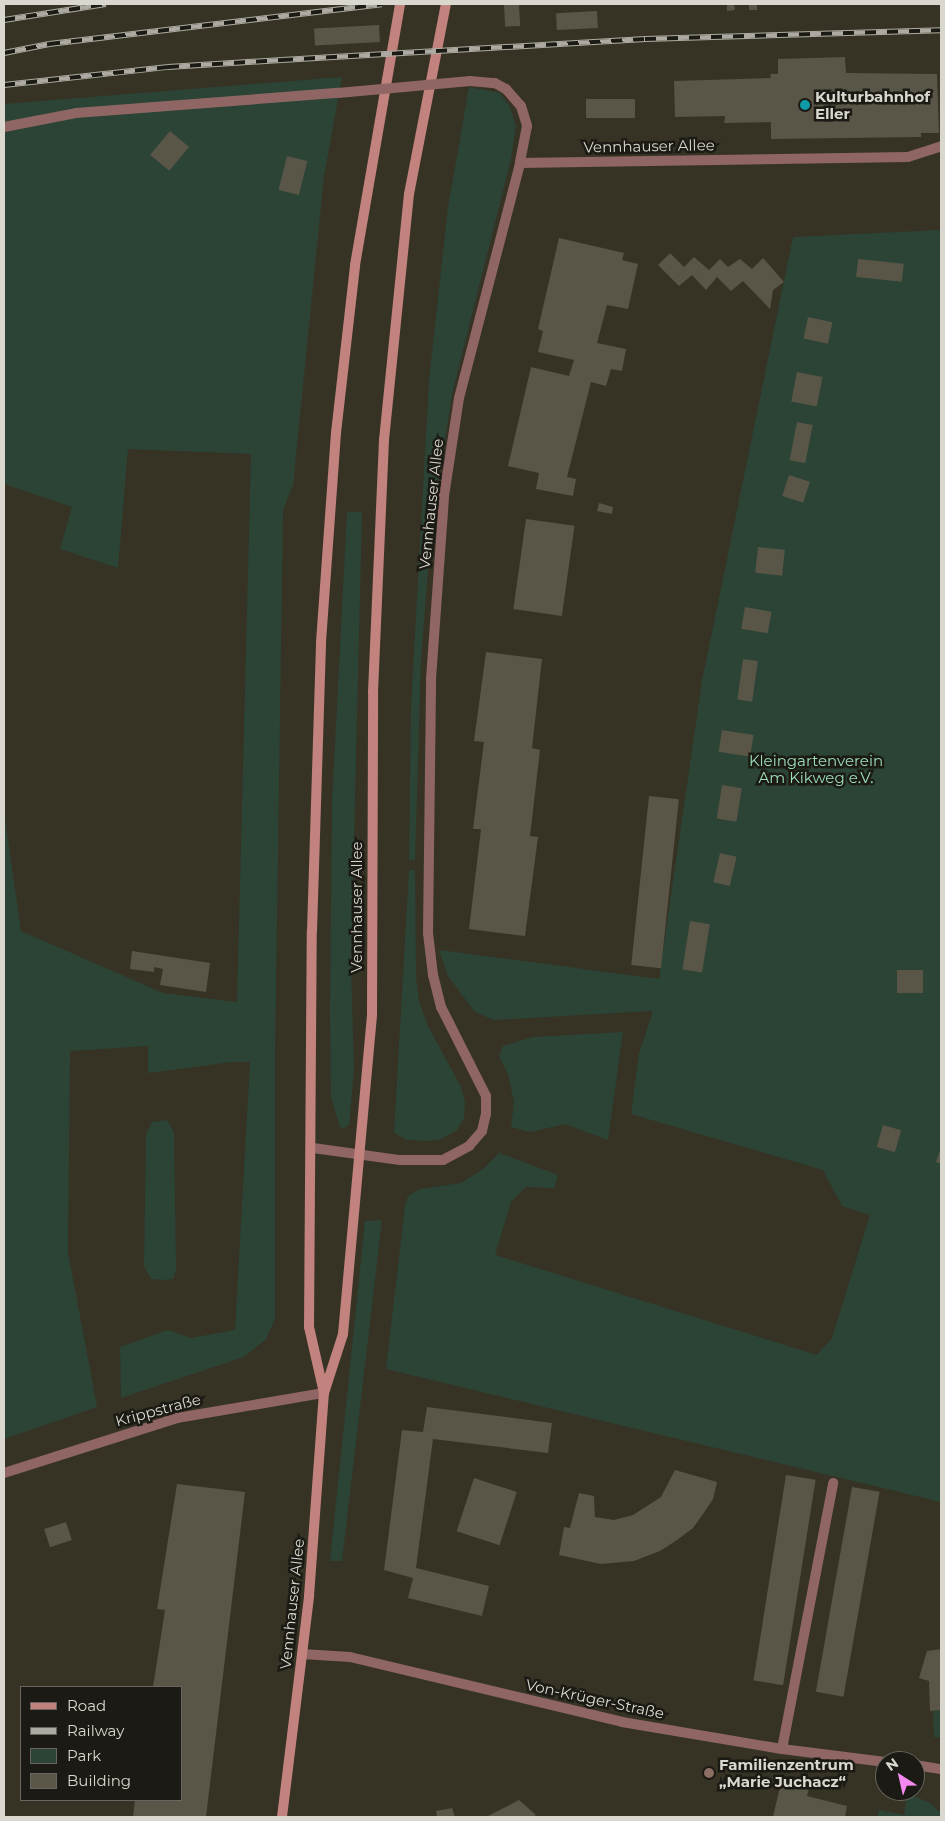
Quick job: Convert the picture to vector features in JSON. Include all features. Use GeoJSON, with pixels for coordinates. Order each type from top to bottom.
{"type":"FeatureCollection","features":[{"type":"Feature","properties":{"kind":"main road","name":"Vennhauser Allee"},"geometry":{"type":"LineString","coordinates":[[324,1393],[309,1327],[313,1148],[312,931],[321,642],[336,432],[355,265],[400,4]]}},
{"type":"Feature","properties":{"kind":"main road","name":"Vennhauser Allee"},"geometry":{"type":"LineString","coordinates":[[282,1817],[312,1566],[324,1393],[343,1334],[372,1014],[373,692],[384,440],[408,203],[446,4]]}},
{"type":"Feature","properties":{"kind":"street"},"geometry":{"type":"LineString","coordinates":[[4,127],[76,113],[470,81],[495,83],[506,89],[521,106],[527,126],[520,163]]}},
{"type":"Feature","properties":{"kind":"street","name":"Vennhauser Allee"},"geometry":{"type":"LineString","coordinates":[[313,1148],[423,1161],[442,1160],[469,1146],[482,1131],[486,1114],[486,1096],[441,1007],[433,975],[428,933],[430,679],[444,496],[459,398],[520,163],[908,157],[941,146]]}},
{"type":"Feature","properties":{"kind":"street","name":"Krippstraße"},"geometry":{"type":"LineString","coordinates":[[4,1473],[177,1418],[324,1393]]}},
{"type":"Feature","properties":{"kind":"street"},"geometry":{"type":"LineString","coordinates":[[782,1749],[833,1483]]}},
{"type":"Feature","properties":{"kind":"street","name":"Von-Krüger-Straße"},"geometry":{"type":"LineString","coordinates":[[302,1654],[350,1656],[622,1722],[782,1749],[875,1761]]}},
{"type":"Feature","properties":{"kind":"street"},"geometry":{"type":"LineString","coordinates":[[925,1767],[941,1769]]}},
{"type":"Feature","properties":{"kind":"green space"},"geometry":{"type":"Polygon","coordinates":[[[342,77],[324,176],[293,485],[283,510],[275,1056],[275,1319],[266,1339],[244,1357],[121,1398],[120,1347],[168,1330],[191,1338],[235,1330],[250,1062],[232,1062],[148,1073],[148,1046],[70,1051],[68,1252],[97,1407],[4,1439],[4,812],[21,931],[163,993],[237,1002],[251,454],[128,449],[118,568],[60,549],[72,507],[4,484],[4,104],[342,77]]]}},
{"type":"Feature","properties":{"kind":"green space"},"geometry":{"type":"Polygon","coordinates":[[[469,87],[500,93],[510,107],[516,126],[511,159],[453,390],[432,517],[421,660],[415,860],[409,860],[411,707],[429,380],[448,207],[469,87]]]}},
{"type":"Feature","properties":{"kind":"green space","name":"Kleingartenverein Am Kikweg e.V."},"geometry":{"type":"Polygon","coordinates":[[[941,230],[941,1502],[386,1369],[405,1206],[408,1196],[420,1189],[461,1183],[482,1170],[499,1153],[558,1175],[554,1188],[526,1187],[511,1202],[495,1255],[817,1355],[832,1338],[870,1215],[842,1206],[823,1170],[631,1114],[639,1054],[653,1011],[493,1020],[474,1011],[448,976],[439,950],[659,979],[702,681],[793,237],[941,230]]]}},
{"type":"Feature","properties":{"kind":"green space"},"geometry":{"type":"Polygon","coordinates":[[[347,512],[362,512],[351,964],[354,1070],[349,1125],[343,1129],[340,1127],[331,1097],[330,1012],[332,802],[347,512]]]}},
{"type":"Feature","properties":{"kind":"green space"},"geometry":{"type":"Polygon","coordinates":[[[409,870],[415,870],[416,977],[419,1002],[428,1026],[461,1087],[465,1102],[464,1118],[457,1130],[439,1140],[429,1141],[407,1140],[394,1133],[409,870]]]}},
{"type":"Feature","properties":{"kind":"green space"},"geometry":{"type":"Polygon","coordinates":[[[623,1032],[608,1140],[565,1124],[530,1132],[511,1127],[514,1102],[508,1074],[499,1056],[503,1046],[533,1037],[623,1032]]]}},
{"type":"Feature","properties":{"kind":"green space"},"geometry":{"type":"Polygon","coordinates":[[[167,1120],[174,1132],[176,1270],[173,1279],[166,1280],[151,1279],[144,1266],[146,1135],[152,1122],[167,1120]]]}},
{"type":"Feature","properties":{"kind":"green space"},"geometry":{"type":"Polygon","coordinates":[[[382,1220],[342,1561],[330,1561],[365,1221],[382,1220]]]}},
{"type":"Feature","properties":{"kind":"green space"},"geometry":{"type":"Polygon","coordinates":[[[941,1710],[941,1738],[934,1737],[933,1711],[941,1710]]]}},
{"type":"Feature","properties":{"kind":"green space"},"geometry":{"type":"Polygon","coordinates":[[[906,1801],[925,1801],[941,1813],[941,1817],[877,1817],[879,1810],[904,1815],[906,1801]]]}},
{"type":"Feature","properties":{"kind":"building"},"geometry":{"type":"Polygon","coordinates":[[[519,4],[520,26],[505,27],[504,5],[519,4]]]}},
{"type":"Feature","properties":{"kind":"building"},"geometry":{"type":"Polygon","coordinates":[[[727,4],[734,4],[735,10],[727,11],[727,4]]]}},
{"type":"Feature","properties":{"kind":"building"},"geometry":{"type":"Polygon","coordinates":[[[749,4],[757,4],[757,10],[749,10],[749,4]]]}},
{"type":"Feature","properties":{"kind":"building"},"geometry":{"type":"Polygon","coordinates":[[[597,11],[598,28],[557,30],[556,13],[597,11]]]}},
{"type":"Feature","properties":{"kind":"building"},"geometry":{"type":"Polygon","coordinates":[[[379,25],[380,42],[315,45],[314,28],[379,25]]]}},
{"type":"Feature","properties":{"kind":"building","name":"Kulturbahnhof Eller"},"geometry":{"type":"Polygon","coordinates":[[[845,57],[846,73],[937,74],[939,133],[921,133],[921,137],[771,139],[771,122],[724,123],[725,116],[675,117],[674,81],[771,78],[770,74],[778,74],[778,59],[845,57]]]}},
{"type":"Feature","properties":{"kind":"building"},"geometry":{"type":"Polygon","coordinates":[[[586,99],[635,99],[635,118],[586,118],[586,99]]]}},
{"type":"Feature","properties":{"kind":"building"},"geometry":{"type":"Polygon","coordinates":[[[170,131],[189,147],[169,171],[150,155],[170,131]]]}},
{"type":"Feature","properties":{"kind":"building"},"geometry":{"type":"Polygon","coordinates":[[[287,156],[307,161],[299,195],[279,190],[287,156]]]}},
{"type":"Feature","properties":{"kind":"building"},"geometry":{"type":"Polygon","coordinates":[[[559,238],[624,253],[622,260],[638,264],[628,309],[607,305],[597,343],[626,349],[622,371],[611,369],[606,386],[591,382],[567,477],[576,479],[573,496],[536,489],[539,473],[508,466],[531,367],[569,376],[574,360],[538,352],[543,331],[538,329],[559,238]]]}},
{"type":"Feature","properties":{"kind":"building"},"geometry":{"type":"Polygon","coordinates":[[[670,253],[684,267],[694,257],[709,270],[720,259],[728,267],[740,259],[752,269],[763,258],[784,282],[773,290],[770,309],[743,281],[731,291],[717,277],[706,290],[692,275],[679,286],[658,265],[670,253]]]}},
{"type":"Feature","properties":{"kind":"building"},"geometry":{"type":"Polygon","coordinates":[[[858,259],[904,264],[902,282],[856,277],[858,259]]]}},
{"type":"Feature","properties":{"kind":"building"},"geometry":{"type":"Polygon","coordinates":[[[808,317],[832,322],[828,344],[803,339],[808,317]]]}},
{"type":"Feature","properties":{"kind":"building"},"geometry":{"type":"Polygon","coordinates":[[[797,372],[823,377],[817,406],[791,401],[797,372]]]}},
{"type":"Feature","properties":{"kind":"building"},"geometry":{"type":"Polygon","coordinates":[[[797,422],[813,425],[805,463],[790,460],[797,422]]]}},
{"type":"Feature","properties":{"kind":"building"},"geometry":{"type":"Polygon","coordinates":[[[789,475],[810,482],[803,503],[782,496],[789,475]]]}},
{"type":"Feature","properties":{"kind":"building"},"geometry":{"type":"Polygon","coordinates":[[[599,503],[613,507],[612,514],[597,511],[599,503]]]}},
{"type":"Feature","properties":{"kind":"building"},"geometry":{"type":"Polygon","coordinates":[[[526,519],[575,526],[562,616],[513,609],[526,519]]]}},
{"type":"Feature","properties":{"kind":"building"},"geometry":{"type":"Polygon","coordinates":[[[758,547],[785,550],[782,576],[755,573],[758,547]]]}},
{"type":"Feature","properties":{"kind":"building"},"geometry":{"type":"Polygon","coordinates":[[[745,607],[772,612],[768,633],[741,629],[745,607]]]}},
{"type":"Feature","properties":{"kind":"building"},"geometry":{"type":"Polygon","coordinates":[[[486,652],[542,659],[532,748],[540,750],[530,836],[538,837],[525,936],[469,929],[481,829],[473,829],[484,742],[474,741],[486,652]]]}},
{"type":"Feature","properties":{"kind":"building"},"geometry":{"type":"Polygon","coordinates":[[[743,659],[758,661],[752,702],[737,700],[743,659]]]}},
{"type":"Feature","properties":{"kind":"building"},"geometry":{"type":"Polygon","coordinates":[[[722,730],[754,735],[750,757],[719,752],[722,730]]]}},
{"type":"Feature","properties":{"kind":"building"},"geometry":{"type":"Polygon","coordinates":[[[722,785],[742,788],[736,822],[717,819],[722,785]]]}},
{"type":"Feature","properties":{"kind":"building"},"geometry":{"type":"Polygon","coordinates":[[[649,796],[679,799],[661,968],[631,965],[649,796]]]}},
{"type":"Feature","properties":{"kind":"building"},"geometry":{"type":"Polygon","coordinates":[[[720,853],[737,857],[730,886],[713,882],[720,853]]]}},
{"type":"Feature","properties":{"kind":"building"},"geometry":{"type":"Polygon","coordinates":[[[690,921],[710,924],[702,973],[682,969],[690,921]]]}},
{"type":"Feature","properties":{"kind":"building"},"geometry":{"type":"Polygon","coordinates":[[[132,951],[210,963],[206,992],[160,985],[163,969],[154,967],[154,972],[130,969],[132,951]]]}},
{"type":"Feature","properties":{"kind":"building"},"geometry":{"type":"Polygon","coordinates":[[[897,970],[923,970],[923,993],[897,993],[897,970]]]}},
{"type":"Feature","properties":{"kind":"building"},"geometry":{"type":"Polygon","coordinates":[[[883,1125],[901,1130],[895,1152],[877,1147],[883,1125]]]}},
{"type":"Feature","properties":{"kind":"building"},"geometry":{"type":"Polygon","coordinates":[[[941,1147],[941,1164],[936,1162],[941,1147]]]}},
{"type":"Feature","properties":{"kind":"building"},"geometry":{"type":"Polygon","coordinates":[[[427,1407],[552,1423],[548,1453],[433,1439],[416,1568],[489,1586],[482,1616],[408,1598],[413,1578],[384,1570],[402,1430],[423,1432],[427,1407]]]}},
{"type":"Feature","properties":{"kind":"building"},"geometry":{"type":"Polygon","coordinates":[[[675,1470],[717,1482],[713,1499],[703,1514],[693,1528],[677,1540],[660,1551],[634,1561],[601,1564],[559,1555],[564,1527],[570,1528],[579,1493],[594,1496],[595,1517],[614,1520],[633,1515],[661,1497],[675,1470]]]}},
{"type":"Feature","properties":{"kind":"building"},"geometry":{"type":"Polygon","coordinates":[[[786,1475],[816,1480],[783,1685],[753,1680],[786,1475]]]}},
{"type":"Feature","properties":{"kind":"building"},"geometry":{"type":"Polygon","coordinates":[[[474,1478],[517,1492],[499,1545],[457,1531],[474,1478]]]}},
{"type":"Feature","properties":{"kind":"building"},"geometry":{"type":"Polygon","coordinates":[[[177,1484],[245,1492],[206,1817],[133,1817],[135,1801],[182,1801],[182,1686],[153,1686],[165,1610],[157,1609],[177,1484]]]}},
{"type":"Feature","properties":{"kind":"building"},"geometry":{"type":"Polygon","coordinates":[[[852,1487],[880,1492],[843,1697],[816,1692],[852,1487]]]}},
{"type":"Feature","properties":{"kind":"building"},"geometry":{"type":"Polygon","coordinates":[[[66,1522],[72,1540],[50,1547],[44,1529],[66,1522]]]}},
{"type":"Feature","properties":{"kind":"building"},"geometry":{"type":"Polygon","coordinates":[[[941,1649],[941,1710],[930,1711],[929,1681],[919,1678],[927,1651],[941,1649]]]}},
{"type":"Feature","properties":{"kind":"building"},"geometry":{"type":"Polygon","coordinates":[[[781,1782],[809,1788],[807,1796],[847,1806],[845,1817],[773,1817],[781,1782]]]}},
{"type":"Feature","properties":{"kind":"building"},"geometry":{"type":"Polygon","coordinates":[[[519,1800],[536,1815],[533,1817],[486,1817],[519,1800]]]}},
{"type":"Feature","properties":{"kind":"building"},"geometry":{"type":"Polygon","coordinates":[[[452,1808],[455,1817],[437,1817],[436,1811],[452,1808]]]}},
{"type":"Feature","properties":{"kind":"railway"},"geometry":{"type":"LineString","coordinates":[[4,20],[106,4]]}},
{"type":"Feature","properties":{"kind":"railway"},"geometry":{"type":"LineString","coordinates":[[4,53],[49,44],[382,4]]}},
{"type":"Feature","properties":{"kind":"railway"},"geometry":{"type":"LineString","coordinates":[[4,85],[168,67],[282,60],[645,39],[941,30]]}},
{"type":"Feature","properties":{"kind":"place","name":"Kulturbahnhof Eller"},"geometry":{"type":"Point","coordinates":[805,105]}},
{"type":"Feature","properties":{"kind":"place","name":"Familienzentrum „Marie Juchacz“"},"geometry":{"type":"Point","coordinates":[709,1773]}}]}
